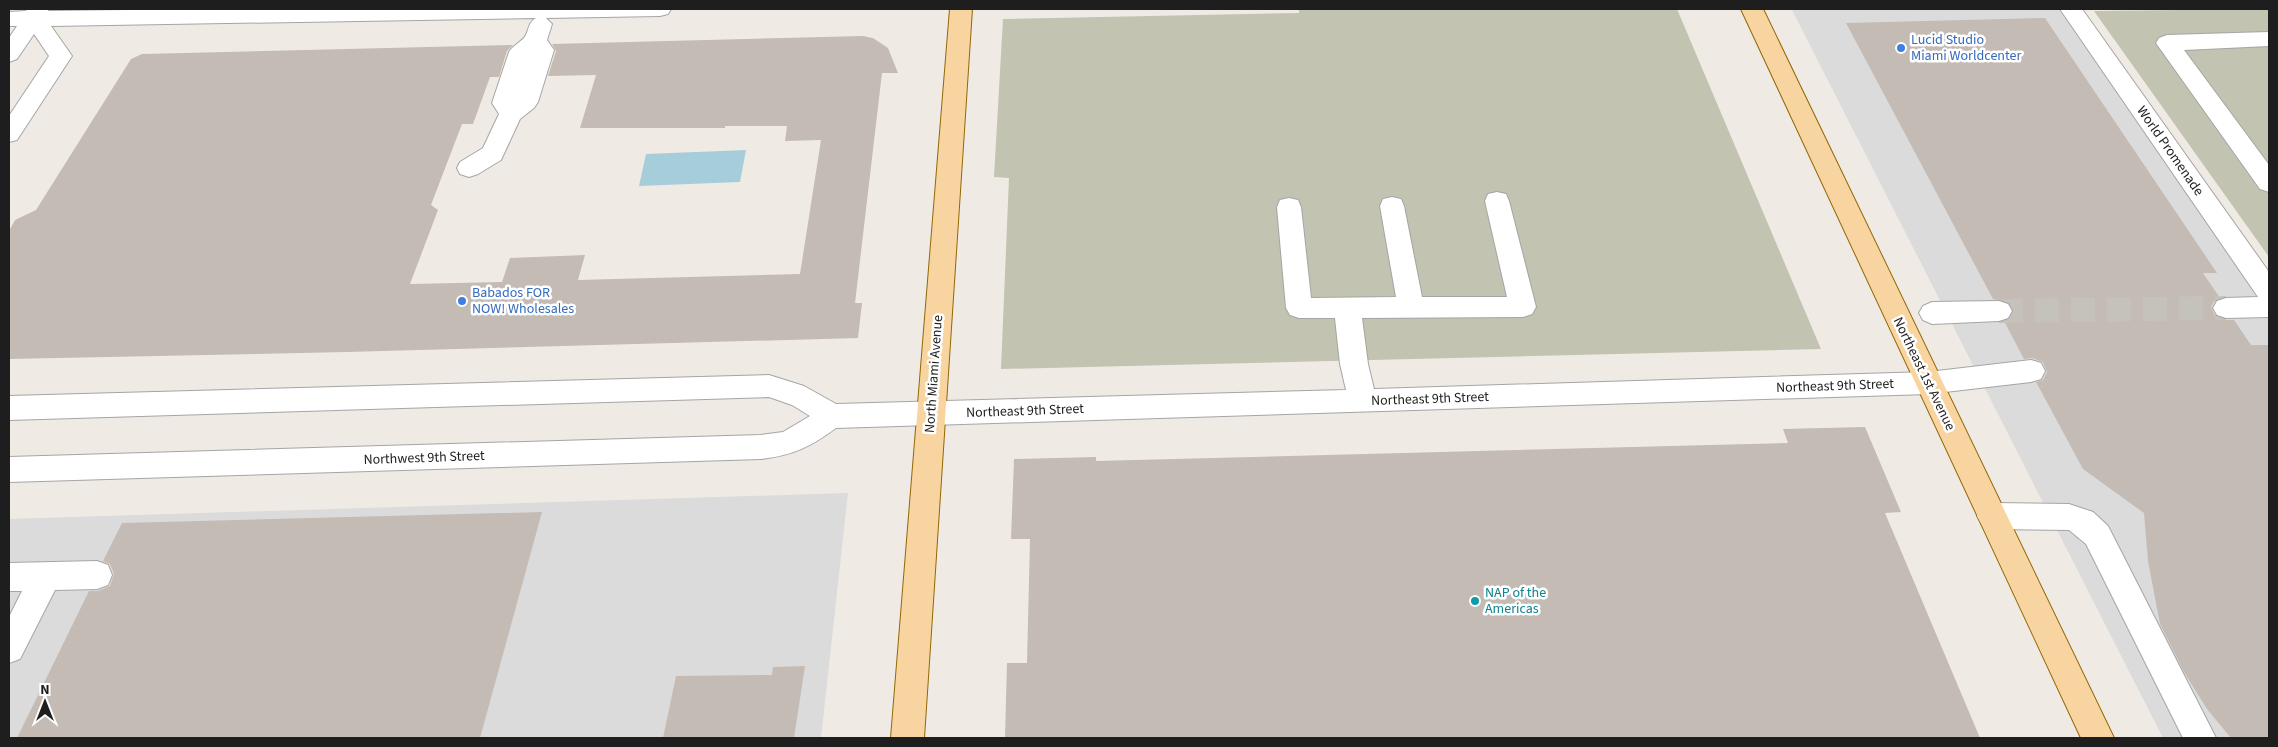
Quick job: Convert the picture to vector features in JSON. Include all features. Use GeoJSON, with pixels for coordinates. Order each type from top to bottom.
{"type":"FeatureCollection","features":[{"type":"Feature","properties":{"kind":"main road","name":"North Miami Avenue"},"geometry":{"type":"LineString","coordinates":[[907,738],[961,9]]}},
{"type":"Feature","properties":{"kind":"main road","name":"Northeast 1st Avenue"},"geometry":{"type":"LineString","coordinates":[[1752,9],[2098,738]]}},
{"type":"Feature","properties":{"kind":"street"},"geometry":{"type":"LineString","coordinates":[[9,19],[36,14],[660,9]]}},
{"type":"Feature","properties":{"kind":"street","name":"World Promenade"},"geometry":{"type":"LineString","coordinates":[[2071,9],[2269,292]]}},
{"type":"Feature","properties":{"kind":"street"},"geometry":{"type":"LineString","coordinates":[[469,168],[492,154],[511,114],[526,102],[543,50],[535,41],[546,11]]}},
{"type":"Feature","properties":{"kind":"street"},"geometry":{"type":"LineString","coordinates":[[9,54],[36,14]]}},
{"type":"Feature","properties":{"kind":"street"},"geometry":{"type":"LineString","coordinates":[[9,134],[61,56],[36,14]]}},
{"type":"Feature","properties":{"kind":"street"},"geometry":{"type":"LineString","coordinates":[[2269,40],[2168,43],[2269,183]]}},
{"type":"Feature","properties":{"kind":"street"},"geometry":{"type":"LineString","coordinates":[[1289,206],[1299,308],[1523,308],[1497,201]]}},
{"type":"Feature","properties":{"kind":"street"},"geometry":{"type":"LineString","coordinates":[[1392,206],[1411,308]]}},
{"type":"Feature","properties":{"kind":"street"},"geometry":{"type":"LineString","coordinates":[[2226,308],[2269,307]]}},
{"type":"Feature","properties":{"kind":"street"},"geometry":{"type":"LineString","coordinates":[[1347,308],[1354,364],[1363,401]]}},
{"type":"Feature","properties":{"kind":"street"},"geometry":{"type":"LineString","coordinates":[[1932,313],[1999,311]]}},
{"type":"Feature","properties":{"kind":"street","name":"Northeast 9th Street"},"geometry":{"type":"LineString","coordinates":[[931,414],[1928,383],[2030,372]]}},
{"type":"Feature","properties":{"kind":"street"},"geometry":{"type":"LineString","coordinates":[[9,408],[769,386],[793,392],[813,402],[831,416],[931,414]]}},
{"type":"Feature","properties":{"kind":"street","name":"Northwest 9th Street"},"geometry":{"type":"LineString","coordinates":[[9,470],[761,447],[786,444],[804,436],[831,416]]}},
{"type":"Feature","properties":{"kind":"street"},"geometry":{"type":"LineString","coordinates":[[1992,516],[2069,517],[2082,521],[2097,536],[2200,738]]}},
{"type":"Feature","properties":{"kind":"street"},"geometry":{"type":"LineString","coordinates":[[9,578],[97,575]]}},
{"type":"Feature","properties":{"kind":"street"},"geometry":{"type":"LineString","coordinates":[[9,648],[46,576]]}},
{"type":"Feature","properties":{"kind":"shaded area"},"geometry":{"type":"Polygon","coordinates":[[[1299,9],[1677,9],[1821,349],[1001,369],[1009,178],[994,177],[1003,19],[1299,13],[1299,9]]]}},
{"type":"Feature","properties":{"kind":"shaded area"},"geometry":{"type":"Polygon","coordinates":[[[2064,9],[2269,305],[2269,738],[2163,738],[1792,10],[2064,9]]]}},
{"type":"Feature","properties":{"kind":"shaded area"},"geometry":{"type":"Polygon","coordinates":[[[2269,9],[2269,257],[2094,11],[2269,9]]]}},
{"type":"Feature","properties":{"kind":"shaded area"},"geometry":{"type":"Polygon","coordinates":[[[848,493],[821,738],[9,738],[9,519],[848,493]]]}},
{"type":"Feature","properties":{"kind":"water"},"geometry":{"type":"Polygon","coordinates":[[[746,150],[740,182],[639,186],[646,154],[746,150]]]}},
{"type":"Feature","properties":{"kind":"building"},"geometry":{"type":"Polygon","coordinates":[[[2045,18],[2217,273],[2203,273],[2220,298],[2215,300],[2211,307],[2215,316],[2225,320],[2234,320],[2251,345],[2269,345],[2269,738],[2231,738],[2207,709],[2184,672],[2160,624],[2148,561],[2144,513],[2083,469],[2036,382],[2043,380],[2047,372],[2043,362],[2032,358],[2024,359],[2004,321],[2010,319],[2014,310],[2009,302],[1993,299],[1846,23],[2045,18]]]}},
{"type":"Feature","properties":{"kind":"building"},"geometry":{"type":"Polygon","coordinates":[[[863,36],[873,38],[888,48],[898,73],[882,73],[855,303],[862,303],[858,338],[9,359],[9,231],[15,220],[36,210],[131,59],[142,54],[513,45],[507,51],[499,77],[490,77],[473,124],[462,124],[431,205],[438,210],[410,284],[502,282],[510,258],[585,255],[578,280],[800,274],[821,140],[785,141],[787,126],[580,128],[596,75],[548,76],[556,51],[552,44],[863,36]]]}},
{"type":"Feature","properties":{"kind":"building","name":"NAP of the Americas"},"geometry":{"type":"Polygon","coordinates":[[[1865,427],[1901,512],[1885,513],[1980,738],[1005,738],[1007,663],[1027,663],[1030,539],[1011,539],[1014,459],[1096,457],[1096,461],[1788,443],[1783,429],[1865,427]]]}},
{"type":"Feature","properties":{"kind":"building"},"geometry":{"type":"Polygon","coordinates":[[[542,512],[480,738],[17,738],[89,591],[98,591],[110,586],[114,574],[110,564],[103,561],[122,523],[542,512]]]}},
{"type":"Feature","properties":{"kind":"building"},"geometry":{"type":"Polygon","coordinates":[[[805,666],[794,738],[663,738],[676,676],[772,675],[773,667],[805,666]]]}},
{"type":"Feature","properties":{"kind":"tunnel"},"geometry":{"type":"LineString","coordinates":[[1999,311],[2226,308]]}},
{"type":"Feature","properties":{"kind":"place","name":"Lucid Studio Miami Worldcenter"},"geometry":{"type":"Point","coordinates":[1901,48]}},
{"type":"Feature","properties":{"kind":"place","name":"Babados FOR NOW! Wholesales"},"geometry":{"type":"Point","coordinates":[462,301]}},
{"type":"Feature","properties":{"kind":"place","name":"NAP of the Americas"},"geometry":{"type":"Point","coordinates":[1475,601]}}]}
